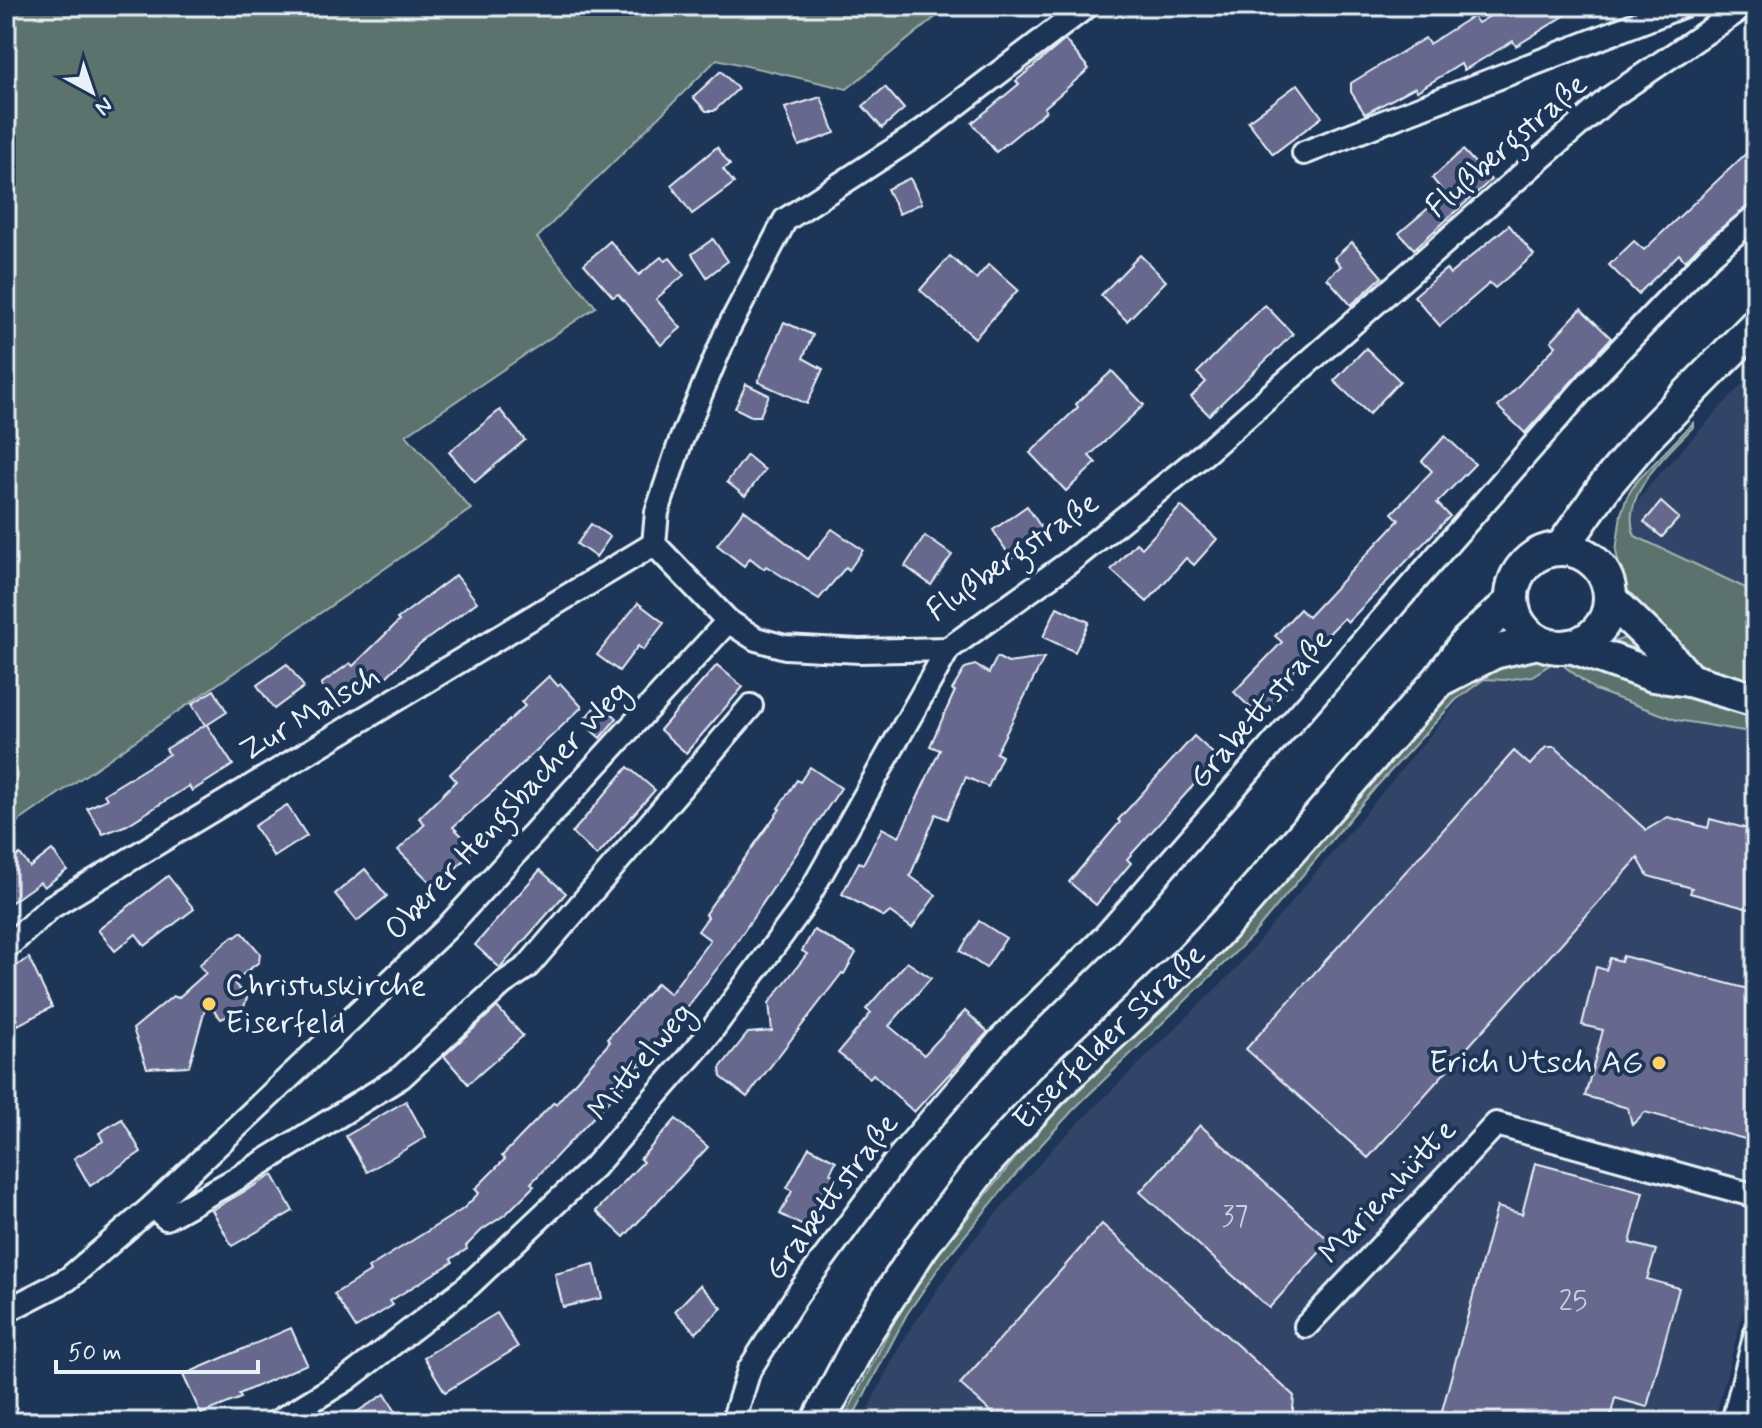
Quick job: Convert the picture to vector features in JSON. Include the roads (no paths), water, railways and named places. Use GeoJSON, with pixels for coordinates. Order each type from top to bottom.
{"type":"FeatureCollection","features":[{"type":"Feature","properties":{"kind":"main road"},"geometry":{"type":"LineString","coordinates":[[1561,549],[1605,486],[1647,436],[1756,325]]}},
{"type":"Feature","properties":{"kind":"main road"},"geometry":{"type":"LineString","coordinates":[[1595,563],[1592,539],[1605,486]]}},
{"type":"Feature","properties":{"kind":"main road"},"geometry":{"type":"LineString","coordinates":[[1561,549],[1574,551],[1595,563],[1603,574],[1610,599],[1607,615],[1599,629],[1586,640],[1560,648],[1538,642],[1524,632],[1515,618],[1512,601],[1513,585],[1526,565],[1546,552],[1561,549]]}},
{"type":"Feature","properties":{"kind":"main road"},"geometry":{"type":"LineString","coordinates":[[1610,599],[1689,680]]}},
{"type":"Feature","properties":{"kind":"main road","name":"Eiserfelder Straße"},"geometry":{"type":"LineString","coordinates":[[818,1422],[865,1333],[922,1246],[986,1162],[1051,1091],[1189,961],[1236,912],[1440,679],[1467,642],[1512,601]]}},
{"type":"Feature","properties":{"kind":"main road","name":"Eiserfelder Straße"},"geometry":{"type":"LineString","coordinates":[[1440,679],[1494,652],[1538,642]]}},
{"type":"Feature","properties":{"kind":"main road"},"geometry":{"type":"LineString","coordinates":[[1571,646],[1653,675],[1689,680],[1756,700]]}},
{"type":"Feature","properties":{"kind":"street"},"geometry":{"type":"LineString","coordinates":[[654,544],[657,512],[680,443],[727,331],[785,220],[921,132],[1087,6]]}},
{"type":"Feature","properties":{"kind":"street","name":"Flußbergstraße"},"geometry":{"type":"LineString","coordinates":[[1304,153],[1682,6]]}},
{"type":"Feature","properties":{"kind":"street","name":"Flußbergstraße"},"geometry":{"type":"LineString","coordinates":[[654,544],[728,621],[756,639],[785,647],[859,651],[948,649],[1067,564],[1205,453],[1608,99],[1745,6]]}},
{"type":"Feature","properties":{"kind":"street","name":"Grabettstraße"},"geometry":{"type":"LineString","coordinates":[[733,1422],[749,1370],[797,1295],[897,1159],[1000,1039],[1105,936],[1591,380],[1709,256],[1756,216]]}},
{"type":"Feature","properties":{"kind":"street","name":"Zur Malsch"},"geometry":{"type":"LineString","coordinates":[[6,948],[51,907],[654,544]]}},
{"type":"Feature","properties":{"kind":"street","name":"Oberer Hengsbacher Weg"},"geometry":{"type":"LineString","coordinates":[[6,1311],[68,1279],[153,1206],[447,928],[728,621]]}},
{"type":"Feature","properties":{"kind":"street","name":"Mittelweg"},"geometry":{"type":"LineString","coordinates":[[277,1422],[347,1379],[468,1286],[594,1167],[706,1038],[801,909],[948,649]]}},
{"type":"Feature","properties":{"kind":"street"},"geometry":{"type":"LineString","coordinates":[[153,1206],[166,1218],[236,1179],[401,1077],[502,984],[527,967],[751,706]]}},
{"type":"Feature","properties":{"kind":"street","name":"Marienhütte"},"geometry":{"type":"LineString","coordinates":[[1306,1326],[1496,1124],[1756,1196]]}},
{"type":"Feature","properties":{"kind":"street"},"geometry":{"type":"LineString","coordinates":[[1733,1422],[1756,1333]]}},
{"type":"Feature","properties":{"kind":"place","name":"Christuskirche Eiserfeld"},"geometry":{"type":"Point","coordinates":[209,1004]}},
{"type":"Feature","properties":{"kind":"place","name":"Erich Utsch AG"},"geometry":{"type":"Point","coordinates":[1659,1063]}}]}
